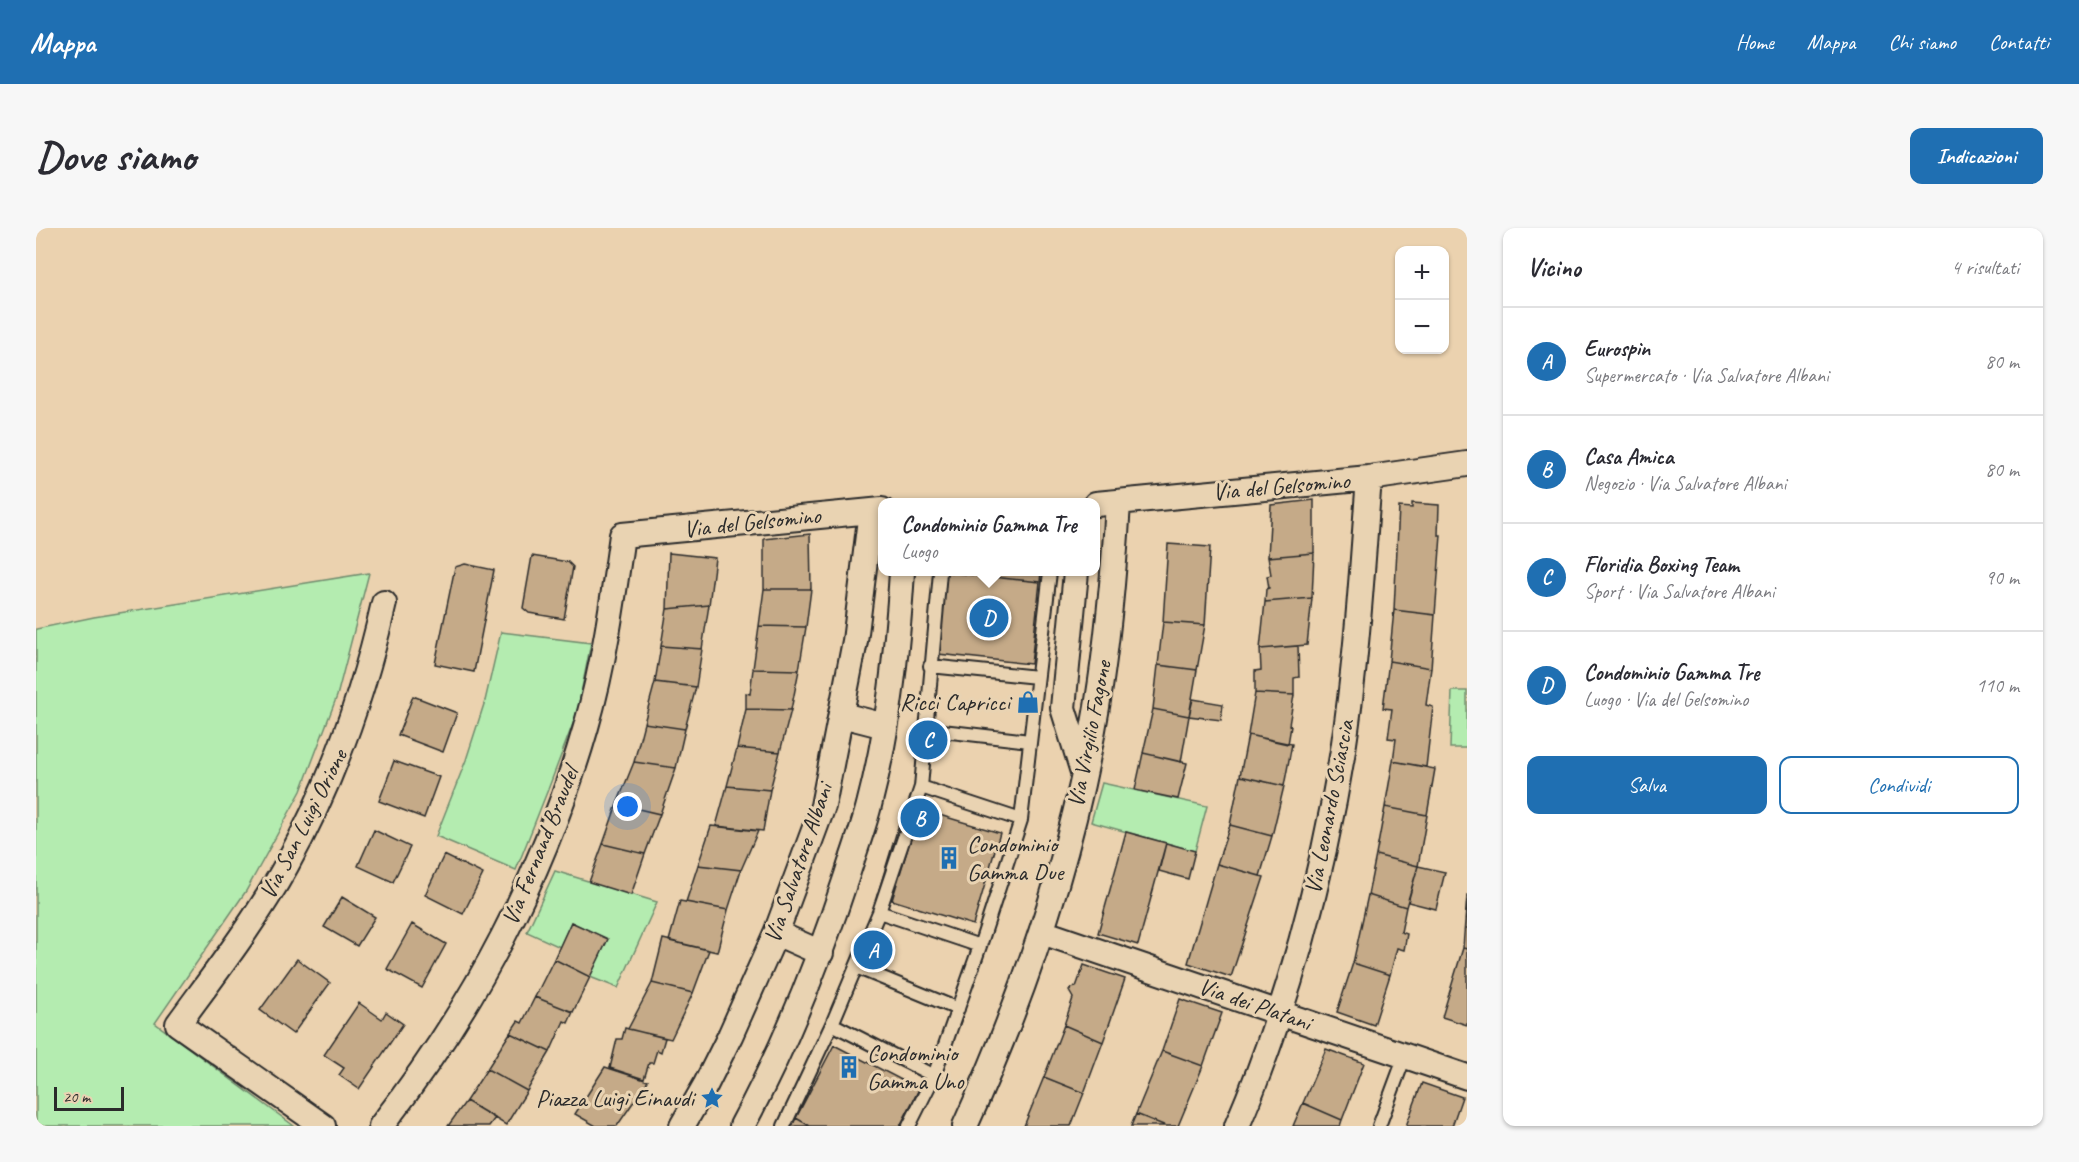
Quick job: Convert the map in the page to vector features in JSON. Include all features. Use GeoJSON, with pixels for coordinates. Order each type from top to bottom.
{"type":"FeatureCollection","features":[{"type":"Feature","properties":{"kind":"street","name":"Via del Gelsomino"},"geometry":{"type":"LineString","coordinates":[[1107,504],[1369,478],[1467,464]]}},
{"type":"Feature","properties":{"kind":"street","name":"Via Leonardo Sciascia"},"geometry":{"type":"LineString","coordinates":[[1237,1126],[1279,1012],[1317,882],[1343,749],[1359,615],[1369,478]]}},
{"type":"Feature","properties":{"kind":"street","name":"Via Virgilio Fagone"},"geometry":{"type":"LineString","coordinates":[[965,1126],[1006,1032],[1042,932],[1065,853],[1084,774],[1097,707],[1114,572],[1107,504]]}},
{"type":"Feature","properties":{"kind":"street","name":"Via del Gelsomino"},"geometry":{"type":"LineString","coordinates":[[622,535],[877,511]]}},
{"type":"Feature","properties":{"kind":"street","name":"Via Salvatore Albani"},"geometry":{"type":"LineString","coordinates":[[682,1126],[730,1036],[776,933],[823,806],[842,715],[877,511]]}},
{"type":"Feature","properties":{"kind":"street","name":"Via Fernand Braudel"},"geometry":{"type":"LineString","coordinates":[[381,1126],[420,1076],[473,994],[518,908],[556,819],[586,726],[596,684],[608,632],[622,535]]}},
{"type":"Feature","properties":{"kind":"street"},"geometry":{"type":"LineString","coordinates":[[742,1126],[791,1024],[821,953],[869,806],[898,647],[902,576]]}},
{"type":"Feature","properties":{"kind":"street"},"geometry":{"type":"LineString","coordinates":[[1076,576],[1063,708],[1084,774]]}},
{"type":"Feature","properties":{"kind":"street","name":"Via San Luigi Orione"},"geometry":{"type":"LineString","coordinates":[[323,1126],[178,1024],[261,908],[307,826],[328,783],[349,728],[374,649],[384,603]]}},
{"type":"Feature","properties":{"kind":"street"},"geometry":{"type":"LineString","coordinates":[[842,715],[885,726]]}},
{"type":"Feature","properties":{"kind":"street","name":"Via dei Platani"},"geometry":{"type":"LineString","coordinates":[[1042,932],[1467,1077]]}},
{"type":"Feature","properties":{"kind":"street"},"geometry":{"type":"LineString","coordinates":[[776,933],[821,953]]}},
{"type":"Feature","properties":{"kind":"lane"},"geometry":{"type":"LineString","coordinates":[[784,1126],[832,1024],[879,912],[921,787],[939,576]]}},
{"type":"Feature","properties":{"kind":"lane"},"geometry":{"type":"LineString","coordinates":[[909,1126],[934,1076],[1021,820],[1050,576]]}},
{"type":"Feature","properties":{"kind":"lane"},"geometry":{"type":"LineString","coordinates":[[930,666],[1037,677]]}},
{"type":"Feature","properties":{"kind":"lane"},"geometry":{"type":"LineString","coordinates":[[925,729],[1030,741]]}},
{"type":"Feature","properties":{"kind":"lane"},"geometry":{"type":"LineString","coordinates":[[921,787],[1021,820]]}},
{"type":"Feature","properties":{"kind":"lane"},"geometry":{"type":"LineString","coordinates":[[879,912],[980,946]]}},
{"type":"Feature","properties":{"kind":"lane"},"geometry":{"type":"LineString","coordinates":[[856,967],[958,1009]]}},
{"type":"Feature","properties":{"kind":"lane"},"geometry":{"type":"LineString","coordinates":[[832,1024],[934,1076]]}},
{"type":"Feature","properties":{"kind":"lane"},"geometry":{"type":"LineString","coordinates":[[1379,1126],[1405,1056]]}},
{"type":"Feature","properties":{"kind":"green space"},"geometry":{"type":"Polygon","coordinates":[[[369,573],[337,696],[301,791],[246,891],[155,1023],[294,1126],[36,1126],[36,629],[94,617],[369,573]]]}},
{"type":"Feature","properties":{"kind":"green space"},"geometry":{"type":"Polygon","coordinates":[[[501,632],[591,643],[577,713],[516,870],[436,836],[466,760],[485,701],[501,632]]]}},
{"type":"Feature","properties":{"kind":"green space"},"geometry":{"type":"Polygon","coordinates":[[[1452,691],[1467,691],[1467,748],[1450,748],[1452,691]]]}},
{"type":"Feature","properties":{"kind":"green space"},"geometry":{"type":"Polygon","coordinates":[[[1102,783],[1207,806],[1195,851],[1091,822],[1102,783]]]}},
{"type":"Feature","properties":{"kind":"green space"},"geometry":{"type":"Polygon","coordinates":[[[555,871],[657,902],[618,988],[590,977],[607,939],[571,922],[560,947],[527,932],[555,871]]]}},
{"type":"Feature","properties":{"kind":"building"},"geometry":{"type":"Polygon","coordinates":[[[1314,500],[1314,553],[1268,557],[1271,505],[1314,500]]]}},
{"type":"Feature","properties":{"kind":"building"},"geometry":{"type":"Polygon","coordinates":[[[1412,503],[1439,505],[1438,535],[1441,535],[1435,615],[1394,610],[1399,507],[1412,508],[1412,503]]]}},
{"type":"Feature","properties":{"kind":"building"},"geometry":{"type":"Polygon","coordinates":[[[810,534],[811,589],[764,589],[764,539],[810,534]]]}},
{"type":"Feature","properties":{"kind":"building"},"geometry":{"type":"Polygon","coordinates":[[[1168,544],[1210,547],[1205,625],[1163,622],[1168,544]]]}},
{"type":"Feature","properties":{"kind":"building"},"geometry":{"type":"Polygon","coordinates":[[[669,553],[715,558],[709,605],[667,609],[669,553]]]}},
{"type":"Feature","properties":{"kind":"building"},"geometry":{"type":"Polygon","coordinates":[[[1314,553],[1312,598],[1265,602],[1266,589],[1269,588],[1267,576],[1271,575],[1268,557],[1314,553]]]}},
{"type":"Feature","properties":{"kind":"building"},"geometry":{"type":"Polygon","coordinates":[[[532,556],[568,562],[573,567],[564,619],[529,613],[523,608],[532,556]]]}},
{"type":"Feature","properties":{"kind":"building"},"geometry":{"type":"Polygon","coordinates":[[[465,564],[494,570],[474,672],[435,664],[455,567],[465,564]]]}},
{"type":"Feature","properties":{"kind":"building"},"geometry":{"type":"Polygon","coordinates":[[[946,576],[984,576],[1040,582],[1031,664],[938,654],[946,576]]]}},
{"type":"Feature","properties":{"kind":"building"},"geometry":{"type":"Polygon","coordinates":[[[984,576],[1041,576],[1040,582],[984,576]]]}},
{"type":"Feature","properties":{"kind":"building"},"geometry":{"type":"Polygon","coordinates":[[[764,589],[811,589],[806,627],[759,626],[764,589]]]}},
{"type":"Feature","properties":{"kind":"building"},"geometry":{"type":"Polygon","coordinates":[[[1312,598],[1307,645],[1260,649],[1265,602],[1312,598]]]}},
{"type":"Feature","properties":{"kind":"building"},"geometry":{"type":"Polygon","coordinates":[[[709,605],[702,649],[661,646],[667,609],[709,605]]]}},
{"type":"Feature","properties":{"kind":"building"},"geometry":{"type":"Polygon","coordinates":[[[1394,610],[1435,615],[1431,668],[1389,661],[1394,610]]]}},
{"type":"Feature","properties":{"kind":"building"},"geometry":{"type":"Polygon","coordinates":[[[1163,622],[1205,625],[1197,670],[1158,665],[1163,622]]]}},
{"type":"Feature","properties":{"kind":"building"},"geometry":{"type":"Polygon","coordinates":[[[759,626],[806,627],[799,670],[753,669],[759,626]]]}},
{"type":"Feature","properties":{"kind":"building"},"geometry":{"type":"Polygon","coordinates":[[[661,646],[702,649],[696,687],[655,682],[661,646]]]}},
{"type":"Feature","properties":{"kind":"building"},"geometry":{"type":"Polygon","coordinates":[[[1298,646],[1299,677],[1294,678],[1294,695],[1255,693],[1255,671],[1261,670],[1260,649],[1298,646]]]}},
{"type":"Feature","properties":{"kind":"building"},"geometry":{"type":"Polygon","coordinates":[[[1389,661],[1431,668],[1426,705],[1433,707],[1426,767],[1393,761],[1396,739],[1388,738],[1392,709],[1383,708],[1389,661]]]}},
{"type":"Feature","properties":{"kind":"building"},"geometry":{"type":"Polygon","coordinates":[[[1158,665],[1197,670],[1189,716],[1153,709],[1158,665]]]}},
{"type":"Feature","properties":{"kind":"building"},"geometry":{"type":"Polygon","coordinates":[[[753,669],[799,670],[791,710],[746,709],[746,693],[750,694],[753,669]]]}},
{"type":"Feature","properties":{"kind":"building"},"geometry":{"type":"Polygon","coordinates":[[[655,682],[696,687],[685,729],[644,723],[655,682]]]}},
{"type":"Feature","properties":{"kind":"building"},"geometry":{"type":"Polygon","coordinates":[[[1255,693],[1294,695],[1288,744],[1248,735],[1255,693]]]}},
{"type":"Feature","properties":{"kind":"building"},"geometry":{"type":"Polygon","coordinates":[[[413,696],[457,713],[443,752],[398,735],[413,696]]]}},
{"type":"Feature","properties":{"kind":"building"},"geometry":{"type":"Polygon","coordinates":[[[1193,699],[1223,704],[1221,720],[1189,716],[1193,699]]]}},
{"type":"Feature","properties":{"kind":"building"},"geometry":{"type":"Polygon","coordinates":[[[746,709],[791,710],[780,752],[737,748],[746,709]]]}},
{"type":"Feature","properties":{"kind":"building"},"geometry":{"type":"Polygon","coordinates":[[[1153,709],[1189,716],[1181,762],[1143,753],[1153,709]]]}},
{"type":"Feature","properties":{"kind":"building"},"geometry":{"type":"Polygon","coordinates":[[[644,723],[685,729],[676,768],[634,762],[644,723]]]}},
{"type":"Feature","properties":{"kind":"building"},"geometry":{"type":"Polygon","coordinates":[[[1248,735],[1292,744],[1284,786],[1240,776],[1248,735]]]}},
{"type":"Feature","properties":{"kind":"building"},"geometry":{"type":"Polygon","coordinates":[[[737,748],[780,752],[770,790],[727,786],[737,748]]]}},
{"type":"Feature","properties":{"kind":"building"},"geometry":{"type":"Polygon","coordinates":[[[1143,753],[1187,763],[1178,799],[1135,790],[1143,753]]]}},
{"type":"Feature","properties":{"kind":"building"},"geometry":{"type":"Polygon","coordinates":[[[394,761],[439,777],[424,818],[379,801],[394,761]]]}},
{"type":"Feature","properties":{"kind":"building"},"geometry":{"type":"Polygon","coordinates":[[[1393,761],[1435,769],[1427,815],[1385,807],[1393,761]]]}},
{"type":"Feature","properties":{"kind":"building"},"geometry":{"type":"Polygon","coordinates":[[[634,762],[676,768],[660,814],[617,804],[634,762]]]}},
{"type":"Feature","properties":{"kind":"building"},"geometry":{"type":"Polygon","coordinates":[[[1240,776],[1284,786],[1272,836],[1230,825],[1240,776]]]}},
{"type":"Feature","properties":{"kind":"building"},"geometry":{"type":"Polygon","coordinates":[[[727,786],[770,790],[763,831],[716,826],[727,786]]]}},
{"type":"Feature","properties":{"kind":"building"},"geometry":{"type":"Polygon","coordinates":[[[617,804],[660,814],[645,854],[603,844],[617,804]]]}},
{"type":"Feature","properties":{"kind":"building"},"geometry":{"type":"Polygon","coordinates":[[[1385,807],[1427,815],[1418,866],[1376,855],[1385,807]]]}},
{"type":"Feature","properties":{"kind":"building","name":"Condominio Gamma Due"},"geometry":{"type":"Polygon","coordinates":[[[919,809],[1000,833],[973,925],[892,900],[919,809]]]}},
{"type":"Feature","properties":{"kind":"building"},"geometry":{"type":"Polygon","coordinates":[[[899,824],[914,828],[892,900],[877,896],[899,824]]]}},
{"type":"Feature","properties":{"kind":"building"},"geometry":{"type":"Polygon","coordinates":[[[1230,825],[1272,836],[1260,876],[1217,864],[1230,825]]]}},
{"type":"Feature","properties":{"kind":"building"},"geometry":{"type":"Polygon","coordinates":[[[711,826],[758,831],[741,870],[698,865],[711,826]]]}},
{"type":"Feature","properties":{"kind":"building"},"geometry":{"type":"Polygon","coordinates":[[[374,830],[410,847],[393,882],[358,866],[374,830]]]}},
{"type":"Feature","properties":{"kind":"building"},"geometry":{"type":"Polygon","coordinates":[[[1126,832],[1166,843],[1138,945],[1098,933],[1126,832]]]}},
{"type":"Feature","properties":{"kind":"building"},"geometry":{"type":"Polygon","coordinates":[[[1166,843],[1195,851],[1188,879],[1159,871],[1166,843]]]}},
{"type":"Feature","properties":{"kind":"building"},"geometry":{"type":"Polygon","coordinates":[[[603,844],[645,854],[631,895],[589,882],[603,844]]]}},
{"type":"Feature","properties":{"kind":"building"},"geometry":{"type":"Polygon","coordinates":[[[444,855],[483,874],[463,914],[425,895],[444,855]]]}},
{"type":"Feature","properties":{"kind":"building"},"geometry":{"type":"Polygon","coordinates":[[[1376,855],[1418,866],[1406,907],[1368,895],[1376,855]]]}},
{"type":"Feature","properties":{"kind":"building"},"geometry":{"type":"Polygon","coordinates":[[[1217,864],[1264,877],[1231,977],[1188,963],[1217,864]]]}},
{"type":"Feature","properties":{"kind":"building"},"geometry":{"type":"Polygon","coordinates":[[[698,865],[741,870],[728,910],[686,902],[698,865]]]}},
{"type":"Feature","properties":{"kind":"building"},"geometry":{"type":"Polygon","coordinates":[[[1418,866],[1445,872],[1436,909],[1408,902],[1418,866]]]}},
{"type":"Feature","properties":{"kind":"building"},"geometry":{"type":"Polygon","coordinates":[[[1368,895],[1406,907],[1401,932],[1407,934],[1404,950],[1397,948],[1390,975],[1353,963],[1368,895]]]}},
{"type":"Feature","properties":{"kind":"building"},"geometry":{"type":"Polygon","coordinates":[[[1467,895],[1467,949],[1463,948],[1467,895]]]}},
{"type":"Feature","properties":{"kind":"building"},"geometry":{"type":"Polygon","coordinates":[[[342,897],[375,917],[357,946],[324,927],[342,897]]]}},
{"type":"Feature","properties":{"kind":"building"},"geometry":{"type":"Polygon","coordinates":[[[680,901],[728,910],[717,952],[669,941],[680,901]]]}},
{"type":"Feature","properties":{"kind":"building"},"geometry":{"type":"Polygon","coordinates":[[[571,922],[608,939],[590,977],[554,959],[571,922]]]}},
{"type":"Feature","properties":{"kind":"building"},"geometry":{"type":"Polygon","coordinates":[[[412,924],[446,944],[422,988],[387,969],[412,924]]]}},
{"type":"Feature","properties":{"kind":"building"},"geometry":{"type":"Polygon","coordinates":[[[663,939],[709,950],[693,993],[652,983],[663,939]]]}},
{"type":"Feature","properties":{"kind":"building"},"geometry":{"type":"Polygon","coordinates":[[[1463,948],[1467,949],[1467,1025],[1442,1017],[1463,948]]]}},
{"type":"Feature","properties":{"kind":"building"},"geometry":{"type":"Polygon","coordinates":[[[297,959],[330,983],[293,1034],[260,1010],[297,959]]]}},
{"type":"Feature","properties":{"kind":"building"},"geometry":{"type":"Polygon","coordinates":[[[554,959],[590,977],[573,1012],[535,997],[554,959]]]}},
{"type":"Feature","properties":{"kind":"building"},"geometry":{"type":"Polygon","coordinates":[[[1353,963],[1390,975],[1374,1025],[1337,1012],[1353,963]]]}},
{"type":"Feature","properties":{"kind":"building"},"geometry":{"type":"Polygon","coordinates":[[[1084,965],[1125,979],[1103,1042],[1064,1025],[1073,998],[1069,991],[1076,987],[1084,965]]]}},
{"type":"Feature","properties":{"kind":"building"},"geometry":{"type":"Polygon","coordinates":[[[652,983],[693,993],[671,1039],[628,1029],[652,983]]]}},
{"type":"Feature","properties":{"kind":"building"},"geometry":{"type":"Polygon","coordinates":[[[535,997],[573,1012],[568,1023],[564,1021],[550,1052],[510,1033],[518,1021],[522,1023],[535,997]]]}},
{"type":"Feature","properties":{"kind":"building"},"geometry":{"type":"Polygon","coordinates":[[[1180,999],[1222,1013],[1203,1066],[1162,1051],[1180,999]]]}},
{"type":"Feature","properties":{"kind":"building"},"geometry":{"type":"Polygon","coordinates":[[[359,1003],[382,1019],[386,1012],[403,1024],[359,1089],[339,1075],[344,1068],[324,1055],[359,1003]]]}},
{"type":"Feature","properties":{"kind":"building"},"geometry":{"type":"Polygon","coordinates":[[[1064,1025],[1103,1042],[1084,1093],[1044,1077],[1064,1025]]]}},
{"type":"Feature","properties":{"kind":"building"},"geometry":{"type":"Polygon","coordinates":[[[625,1028],[665,1038],[661,1052],[657,1050],[653,1063],[649,1063],[644,1079],[610,1068],[617,1039],[622,1039],[625,1028]]]}},
{"type":"Feature","properties":{"kind":"building"},"geometry":{"type":"Polygon","coordinates":[[[510,1033],[550,1052],[527,1091],[487,1069],[510,1033]]]}},
{"type":"Feature","properties":{"kind":"building","name":"Condominio Gamma Uno"},"geometry":{"type":"Polygon","coordinates":[[[834,1045],[919,1089],[900,1126],[810,1126],[796,1118],[834,1045]]]}},
{"type":"Feature","properties":{"kind":"building"},"geometry":{"type":"Polygon","coordinates":[[[1326,1049],[1364,1063],[1342,1120],[1303,1103],[1326,1049]]]}},
{"type":"Feature","properties":{"kind":"building"},"geometry":{"type":"Polygon","coordinates":[[[1162,1051],[1203,1066],[1178,1126],[1166,1126],[1136,1114],[1162,1051]]]}},
{"type":"Feature","properties":{"kind":"building"},"geometry":{"type":"Polygon","coordinates":[[[605,1067],[648,1081],[617,1126],[596,1126],[575,1114],[605,1067]]]}},
{"type":"Feature","properties":{"kind":"building"},"geometry":{"type":"Polygon","coordinates":[[[487,1069],[527,1091],[506,1125],[466,1101],[487,1069]]]}},
{"type":"Feature","properties":{"kind":"building"},"geometry":{"type":"Polygon","coordinates":[[[1044,1077],[1084,1093],[1071,1126],[1024,1126],[1044,1077]]]}},
{"type":"Feature","properties":{"kind":"building"},"geometry":{"type":"Polygon","coordinates":[[[1422,1083],[1462,1097],[1452,1126],[1406,1126],[1422,1083]]]}},
{"type":"Feature","properties":{"kind":"building"},"geometry":{"type":"Polygon","coordinates":[[[466,1101],[495,1118],[489,1126],[448,1126],[466,1101]]]}},
{"type":"Feature","properties":{"kind":"building"},"geometry":{"type":"Polygon","coordinates":[[[1303,1103],[1342,1120],[1340,1126],[1293,1126],[1303,1103]]]}},
{"type":"Feature","properties":{"kind":"building"},"geometry":{"type":"Polygon","coordinates":[[[1136,1114],[1166,1126],[1131,1126],[1136,1114]]]}},
{"type":"Feature","properties":{"kind":"building"},"geometry":{"type":"Polygon","coordinates":[[[796,1118],[810,1126],[792,1126],[796,1118]]]}},
{"type":"Feature","properties":{"kind":"place","name":"Condominio Gamma Tre"},"geometry":{"type":"Point","coordinates":[989,618]}},
{"type":"Feature","properties":{"kind":"place","name":"Ricci Capricci"},"geometry":{"type":"Point","coordinates":[1028,702]}},
{"type":"Feature","properties":{"kind":"place","name":"Floridia Boxing Team"},"geometry":{"type":"Point","coordinates":[928,740]}},
{"type":"Feature","properties":{"kind":"place","name":"Casa Amica"},"geometry":{"type":"Point","coordinates":[920,818]}},
{"type":"Feature","properties":{"kind":"place","name":"Condominio Gamma Due"},"geometry":{"type":"Point","coordinates":[949,858]}},
{"type":"Feature","properties":{"kind":"place","name":"Eurospin"},"geometry":{"type":"Point","coordinates":[873,950]}},
{"type":"Feature","properties":{"kind":"place","name":"Condominio Gamma Uno"},"geometry":{"type":"Point","coordinates":[849,1067]}},
{"type":"Feature","properties":{"kind":"place","name":"Piazza Luigi Einaudi"},"geometry":{"type":"Point","coordinates":[712,1098]}}]}
